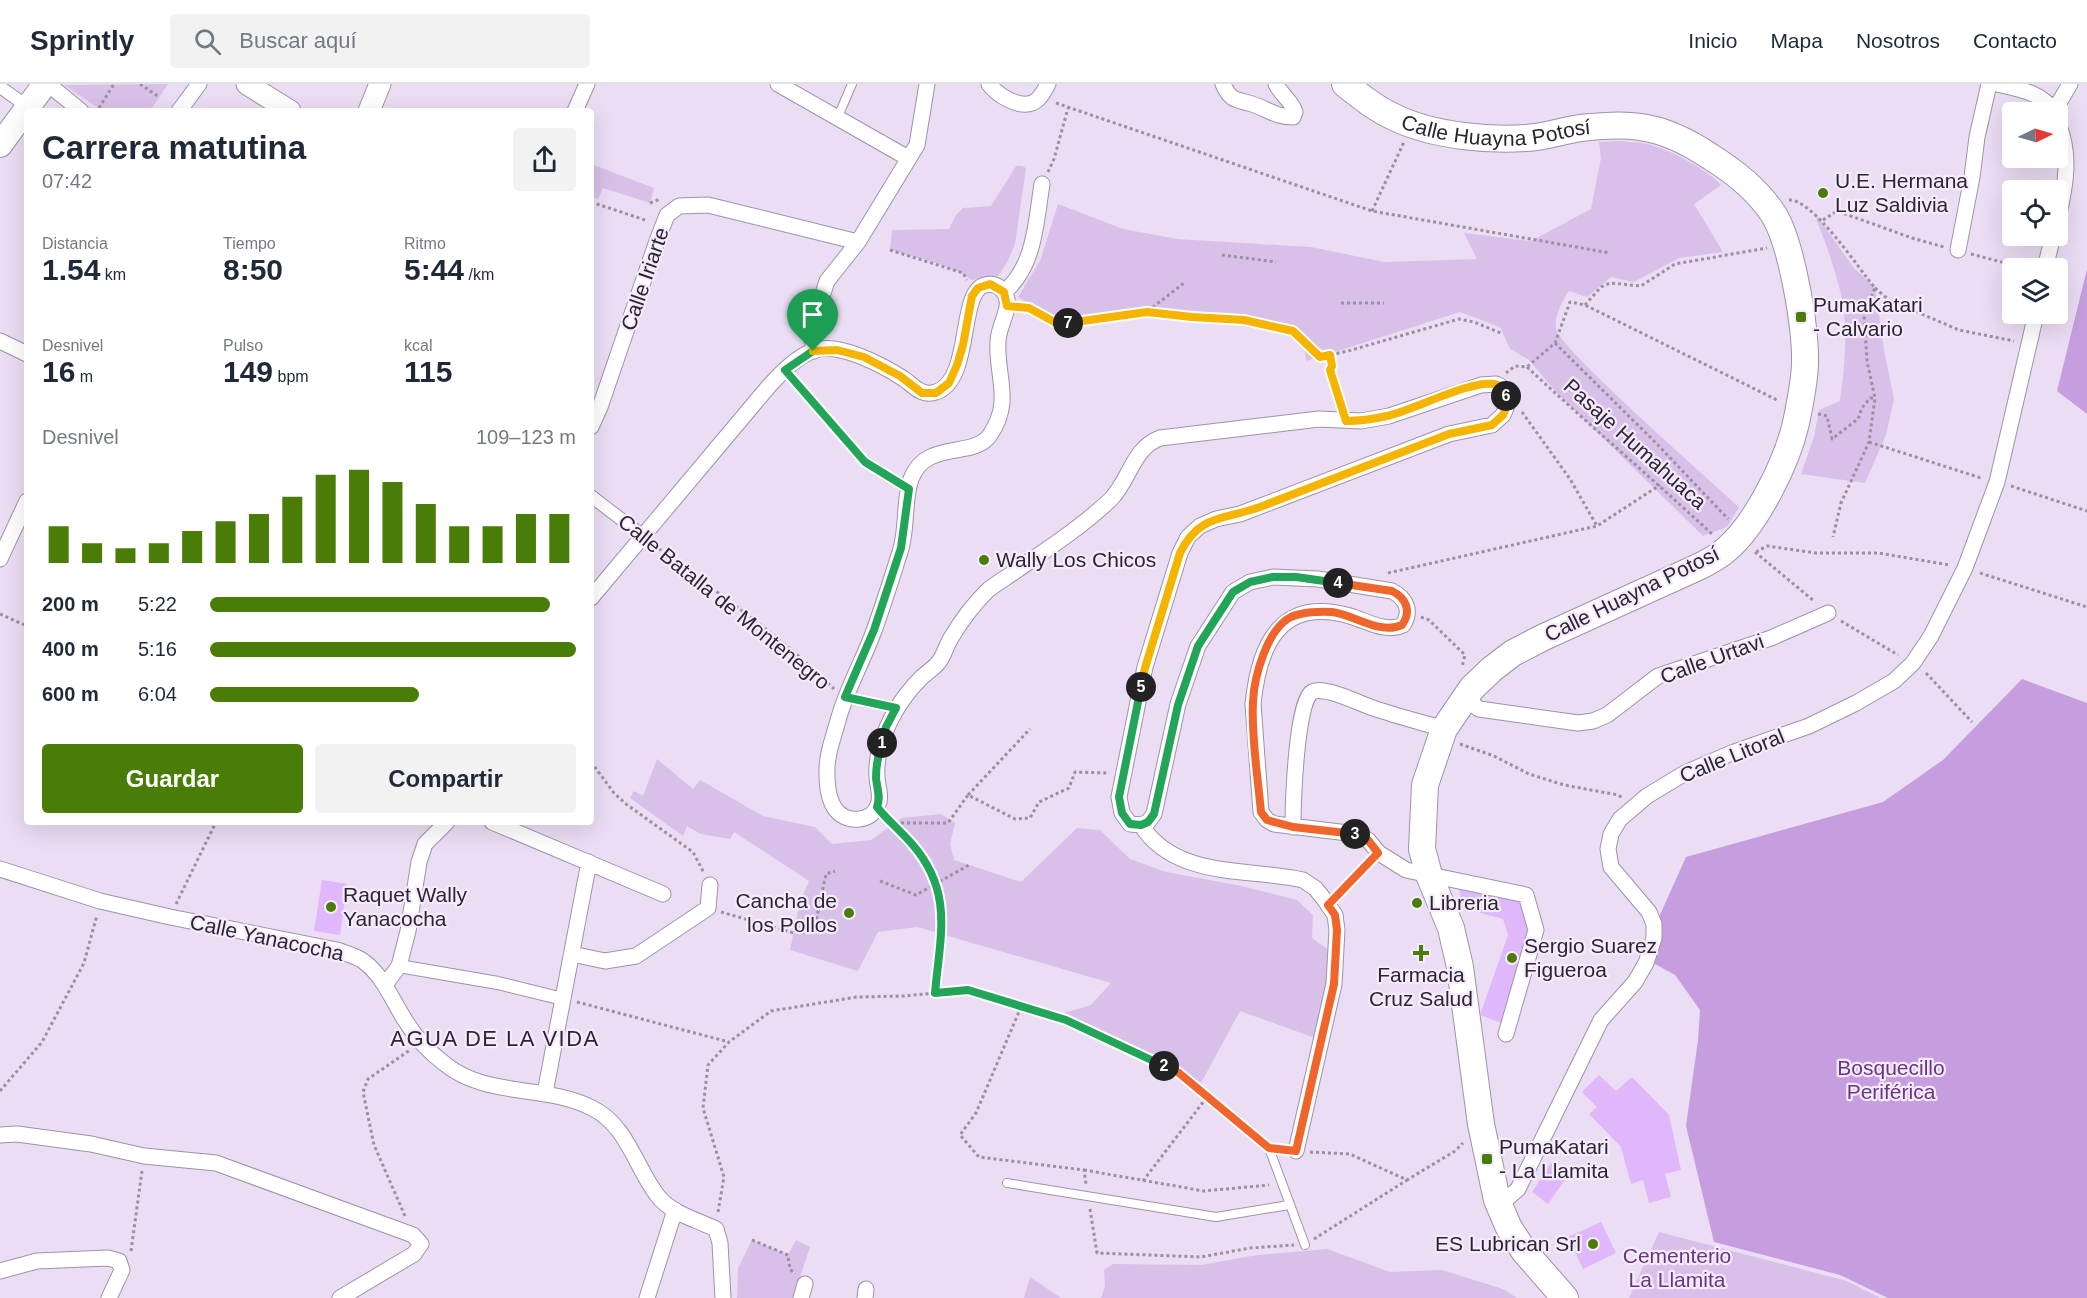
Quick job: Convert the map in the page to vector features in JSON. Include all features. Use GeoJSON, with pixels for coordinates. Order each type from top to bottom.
{"type":"FeatureCollection","features":[{"type":"Feature","properties":{"kind":"highway","name":"Calle Huayna Potosí"},"geometry":{"type":"LineString","coordinates":[[1345,84],[1362,98],[1393,117],[1412,125],[1454,134],[1511,139],[1538,137],[1581,128],[1640,126],[1660,131],[1701,150],[1729,168],[1764,201],[1781,227],[1802,325],[1805,365],[1794,430],[1785,456],[1766,495],[1738,539],[1717,557],[1544,637],[1513,653],[1492,669],[1465,698],[1453,737],[1425,785],[1422,849],[1429,875],[1451,928],[1460,967],[1481,1124],[1497,1200],[1509,1228],[1524,1251],[1565,1298]]}},
{"type":"Feature","properties":{"kind":"main road"},"geometry":{"type":"LineString","coordinates":[[28,107],[47,84]]}},
{"type":"Feature","properties":{"kind":"main road"},"geometry":{"type":"LineString","coordinates":[[247,84],[285,108]]}},
{"type":"Feature","properties":{"kind":"main road"},"geometry":{"type":"LineString","coordinates":[[370,108],[380,84]]}},
{"type":"Feature","properties":{"kind":"main road"},"geometry":{"type":"LineString","coordinates":[[0,145],[24,112]]}},
{"type":"Feature","properties":{"kind":"street"},"geometry":{"type":"LineString","coordinates":[[47,84],[77,108]]}},
{"type":"Feature","properties":{"kind":"street"},"geometry":{"type":"LineString","coordinates":[[181,108],[199,84]]}},
{"type":"Feature","properties":{"kind":"street"},"geometry":{"type":"LineString","coordinates":[[778,84],[908,158]]}},
{"type":"Feature","properties":{"kind":"street"},"geometry":{"type":"LineString","coordinates":[[813,351],[811,331],[827,280],[858,242],[917,145],[927,84]]}},
{"type":"Feature","properties":{"kind":"street"},"geometry":{"type":"LineString","coordinates":[[989,84],[1000,95],[1014,102],[1033,102],[1044,91]]}},
{"type":"Feature","properties":{"kind":"street"},"geometry":{"type":"LineString","coordinates":[[1223,84],[1227,94],[1241,103],[1252,104],[1272,114],[1293,117],[1294,106],[1276,84]]}},
{"type":"Feature","properties":{"kind":"street"},"geometry":{"type":"LineString","coordinates":[[1958,250],[1977,137],[1989,84]]}},
{"type":"Feature","properties":{"kind":"street"},"geometry":{"type":"LineString","coordinates":[[1997,84],[2031,93],[2046,102]]}},
{"type":"Feature","properties":{"kind":"street"},"geometry":{"type":"LineString","coordinates":[[2060,102],[2070,84]]}},
{"type":"Feature","properties":{"kind":"street"},"geometry":{"type":"LineString","coordinates":[[576,108],[583,85]]}},
{"type":"Feature","properties":{"kind":"street"},"geometry":{"type":"LineString","coordinates":[[0,87],[28,107]]}},
{"type":"Feature","properties":{"kind":"street"},"geometry":{"type":"LineString","coordinates":[[1042,184],[1034,238],[1028,259],[1006,299],[998,338],[997,356],[1004,390],[1001,410],[989,438],[979,445],[931,456],[913,474],[901,548],[874,630],[845,697],[829,751],[826,776],[834,808],[849,819],[865,818],[877,807],[880,798],[876,778],[877,759],[886,727],[896,708],[921,678],[936,665],[976,603],[991,588],[1063,538],[1103,506],[1120,488],[1146,445],[1160,438],[1319,419],[1346,421],[1389,416],[1481,385],[1496,384],[1505,392],[1506,408],[1503,415],[1492,425],[1449,434],[1240,514],[1216,519],[1200,526],[1188,537],[1173,573],[1145,668],[1119,797],[1122,813],[1130,824],[1141,825],[1148,822],[1154,814],[1178,705],[1198,646],[1233,592],[1250,582],[1273,577],[1318,579],[1392,591],[1403,598],[1408,614],[1402,625],[1390,628],[1338,613],[1302,614],[1284,622],[1268,645],[1254,688],[1253,704],[1261,812],[1267,820],[1293,827],[1356,834],[1368,840],[1378,853],[1406,870],[1526,895],[1536,930],[1506,1034]]}},
{"type":"Feature","properties":{"kind":"street","name":"Calle Iriarte"},"geometry":{"type":"LineString","coordinates":[[594,421],[667,215],[679,206],[708,205],[858,242]]}},
{"type":"Feature","properties":{"kind":"street"},"geometry":{"type":"LineString","coordinates":[[594,594],[785,370],[813,351],[837,350],[864,357],[900,376],[922,393],[936,393],[949,383],[957,365],[972,296],[978,288],[990,284],[1006,299]]}},
{"type":"Feature","properties":{"kind":"street","name":"Calle Litoral"},"geometry":{"type":"LineString","coordinates":[[1497,1200],[1509,1197],[1518,1189],[1601,1020],[1630,988],[1646,963],[1654,938],[1654,924],[1649,912],[1611,867],[1608,849],[1611,834],[1620,819],[1685,772],[1809,726],[1856,704],[1894,681],[1913,663],[1930,636],[1965,568],[1997,482],[2033,324]]}},
{"type":"Feature","properties":{"kind":"street"},"geometry":{"type":"LineString","coordinates":[[0,341],[24,353]]}},
{"type":"Feature","properties":{"kind":"street","name":"Calle Batalla de Montenegro"},"geometry":{"type":"LineString","coordinates":[[594,498],[643,536]]}},
{"type":"Feature","properties":{"kind":"street"},"geometry":{"type":"LineString","coordinates":[[0,559],[24,507]]}},
{"type":"Feature","properties":{"kind":"street","name":"Calle Urtavi"},"geometry":{"type":"LineString","coordinates":[[1465,698],[1479,709],[1578,723],[1593,721],[1607,715],[1658,676],[1753,645],[1828,613]]}},
{"type":"Feature","properties":{"kind":"street"},"geometry":{"type":"LineString","coordinates":[[1293,827],[1293,782],[1301,720],[1306,698],[1311,692],[1317,690],[1333,693],[1453,737]]}},
{"type":"Feature","properties":{"kind":"street"},"geometry":{"type":"LineString","coordinates":[[385,985],[399,966],[408,931],[419,862],[425,844],[444,825]]}},
{"type":"Feature","properties":{"kind":"street"},"geometry":{"type":"LineString","coordinates":[[499,825],[663,894]]}},
{"type":"Feature","properties":{"kind":"street"},"geometry":{"type":"LineString","coordinates":[[1141,825],[1150,839],[1174,856],[1203,867],[1304,880],[1314,888],[1335,915],[1337,930],[1334,984],[1296,1151]]}},
{"type":"Feature","properties":{"kind":"street"},"geometry":{"type":"LineString","coordinates":[[545,1093],[589,862]]}},
{"type":"Feature","properties":{"kind":"street","name":"Calle Yanacocha"},"geometry":{"type":"LineString","coordinates":[[0,869],[100,901],[337,950],[363,961],[385,985],[405,1022],[422,1043],[451,1069],[479,1083],[545,1093],[594,1108],[611,1122],[625,1139],[657,1197],[675,1210],[716,1228]]}},
{"type":"Feature","properties":{"kind":"street"},"geometry":{"type":"LineString","coordinates":[[572,954],[605,961],[636,956],[708,908],[710,885]]}},
{"type":"Feature","properties":{"kind":"street"},"geometry":{"type":"LineString","coordinates":[[399,966],[498,984],[563,999]]}},
{"type":"Feature","properties":{"kind":"street"},"geometry":{"type":"LineString","coordinates":[[0,1122],[17,1134]]}},
{"type":"Feature","properties":{"kind":"street"},"geometry":{"type":"LineString","coordinates":[[0,1135],[17,1134],[91,1144],[144,1156],[216,1163],[413,1235],[421,1244],[414,1254],[340,1298]]}},
{"type":"Feature","properties":{"kind":"street"},"geometry":{"type":"LineString","coordinates":[[647,1298],[675,1210]]}},
{"type":"Feature","properties":{"kind":"street"},"geometry":{"type":"LineString","coordinates":[[716,1228],[720,1243],[723,1298]]}},
{"type":"Feature","properties":{"kind":"street"},"geometry":{"type":"LineString","coordinates":[[0,1271],[37,1261],[108,1258],[119,1261],[122,1270],[109,1298]]}},
{"type":"Feature","properties":{"kind":"lane"},"geometry":{"type":"LineString","coordinates":[[837,119],[852,84]]}},
{"type":"Feature","properties":{"kind":"lane"},"geometry":{"type":"LineString","coordinates":[[1269,1148],[1305,1245]]}},
{"type":"Feature","properties":{"kind":"lane"},"geometry":{"type":"LineString","coordinates":[[1007,1183],[1216,1217],[1289,1205]]}},
{"type":"Feature","properties":{"kind":"path"},"geometry":{"type":"LineString","coordinates":[[99,108],[114,84]]}},
{"type":"Feature","properties":{"kind":"path"},"geometry":{"type":"LineString","coordinates":[[140,84],[159,97]]}},
{"type":"Feature","properties":{"kind":"path"},"geometry":{"type":"LineString","coordinates":[[1044,91],[1068,108],[1372,211],[1610,252]]}},
{"type":"Feature","properties":{"kind":"path"},"geometry":{"type":"LineString","coordinates":[[1042,184],[1054,159],[1068,108]]}},
{"type":"Feature","properties":{"kind":"path"},"geometry":{"type":"LineString","coordinates":[[1372,211],[1412,125]]}},
{"type":"Feature","properties":{"kind":"path"},"geometry":{"type":"LineString","coordinates":[[1764,201],[1796,200],[1822,220],[1875,288],[1889,300],[1959,330],[2028,343]]}},
{"type":"Feature","properties":{"kind":"path"},"geometry":{"type":"LineString","coordinates":[[594,203],[648,220],[644,239],[657,241]]}},
{"type":"Feature","properties":{"kind":"path"},"geometry":{"type":"LineString","coordinates":[[1822,220],[1837,211],[1912,238],[2002,262]]}},
{"type":"Feature","properties":{"kind":"path"},"geometry":{"type":"LineString","coordinates":[[1585,305],[1601,287],[1610,283],[1641,286],[1675,264],[1754,252],[1786,243]]}},
{"type":"Feature","properties":{"kind":"path"},"geometry":{"type":"LineString","coordinates":[[890,250],[963,273],[972,296]]}},
{"type":"Feature","properties":{"kind":"path"},"geometry":{"type":"LineString","coordinates":[[1222,255],[1276,262]]}},
{"type":"Feature","properties":{"kind":"path"},"geometry":{"type":"LineString","coordinates":[[1147,312],[1184,283]]}},
{"type":"Feature","properties":{"kind":"path"},"geometry":{"type":"LineString","coordinates":[[1833,537],[1841,502],[1869,442],[1875,398],[1867,361],[1864,314],[1875,288]]}},
{"type":"Feature","properties":{"kind":"path"},"geometry":{"type":"LineString","coordinates":[[1006,299],[1029,308],[1058,324],[1147,312],[1244,320],[1293,331],[1320,357],[1459,319],[1474,322],[1503,334]]}},
{"type":"Feature","properties":{"kind":"path"},"geometry":{"type":"LineString","coordinates":[[1597,526],[1570,478],[1515,402],[1505,392],[1506,372],[1515,366],[1527,367],[1555,343],[1570,302],[1585,305],[1777,400]]}},
{"type":"Feature","properties":{"kind":"path"},"geometry":{"type":"LineString","coordinates":[[1341,303],[1384,303]]}},
{"type":"Feature","properties":{"kind":"path","name":"Pasaje Humahuaca"},"geometry":{"type":"LineString","coordinates":[[1555,343],[1657,444],[1731,523]]}},
{"type":"Feature","properties":{"kind":"path"},"geometry":{"type":"LineString","coordinates":[[1330,355],[1332,366],[1330,370],[1346,421]]}},
{"type":"Feature","properties":{"kind":"path","name":"Pasaje Humahuaca"},"geometry":{"type":"LineString","coordinates":[[1527,367],[1716,537]]}},
{"type":"Feature","properties":{"kind":"path"},"geometry":{"type":"LineString","coordinates":[[785,370],[865,462],[909,489]]}},
{"type":"Feature","properties":{"kind":"path"},"geometry":{"type":"LineString","coordinates":[[1816,414],[1827,416],[1832,439],[1858,419],[1862,408],[1870,398],[1875,398]]}},
{"type":"Feature","properties":{"kind":"path"},"geometry":{"type":"LineString","coordinates":[[1869,442],[1963,474],[1997,482],[2087,511]]}},
{"type":"Feature","properties":{"kind":"path"},"geometry":{"type":"LineString","coordinates":[[1404,570],[1597,526],[1660,485]]}},
{"type":"Feature","properties":{"kind":"path","name":"Calle Batalla de Montenegro"},"geometry":{"type":"LineString","coordinates":[[643,536],[756,623],[845,697],[896,708]]}},
{"type":"Feature","properties":{"kind":"path"},"geometry":{"type":"LineString","coordinates":[[1972,722],[1933,679],[1913,663],[1828,613],[1757,554],[1767,546],[1816,553],[1878,553],[1965,568],[2087,607]]}},
{"type":"Feature","properties":{"kind":"path"},"geometry":{"type":"LineString","coordinates":[[0,614],[24,625]]}},
{"type":"Feature","properties":{"kind":"path"},"geometry":{"type":"LineString","coordinates":[[1408,614],[1429,620],[1465,655],[1461,669]]}},
{"type":"Feature","properties":{"kind":"path"},"geometry":{"type":"LineString","coordinates":[[889,823],[948,823],[968,795],[1030,729]]}},
{"type":"Feature","properties":{"kind":"path"},"geometry":{"type":"LineString","coordinates":[[1453,737],[1529,774],[1564,785],[1618,795],[1635,806]]}},
{"type":"Feature","properties":{"kind":"path"},"geometry":{"type":"LineString","coordinates":[[594,766],[614,793],[626,804],[693,852],[710,885]]}},
{"type":"Feature","properties":{"kind":"path"},"geometry":{"type":"LineString","coordinates":[[968,795],[1015,819],[1029,818],[1039,802],[1070,788],[1076,772],[1124,774]]}},
{"type":"Feature","properties":{"kind":"path"},"geometry":{"type":"LineString","coordinates":[[877,807],[889,823],[912,844],[924,860],[936,884],[942,917],[942,942],[935,993]]}},
{"type":"Feature","properties":{"kind":"path"},"geometry":{"type":"LineString","coordinates":[[170,917],[215,825]]}},
{"type":"Feature","properties":{"kind":"path"},"geometry":{"type":"LineString","coordinates":[[1328,905],[1378,853]]}},
{"type":"Feature","properties":{"kind":"path"},"geometry":{"type":"LineString","coordinates":[[880,881],[916,895],[969,865]]}},
{"type":"Feature","properties":{"kind":"path"},"geometry":{"type":"LineString","coordinates":[[708,908],[794,933],[814,931],[826,874],[835,871]]}},
{"type":"Feature","properties":{"kind":"path"},"geometry":{"type":"LineString","coordinates":[[0,1091],[42,1042],[84,963],[100,901]]}},
{"type":"Feature","properties":{"kind":"path"},"geometry":{"type":"LineString","coordinates":[[716,1228],[724,1177],[703,1108],[708,1065],[729,1042],[771,1011],[857,997],[968,990],[1066,1020],[1179,1073],[1269,1148]]}},
{"type":"Feature","properties":{"kind":"path"},"geometry":{"type":"LineString","coordinates":[[563,999],[729,1042]]}},
{"type":"Feature","properties":{"kind":"path"},"geometry":{"type":"LineString","coordinates":[[960,1135],[976,1113],[1021,1006]]}},
{"type":"Feature","properties":{"kind":"path"},"geometry":{"type":"LineString","coordinates":[[413,1235],[374,1145],[363,1092],[368,1079],[422,1043]]}},
{"type":"Feature","properties":{"kind":"path"},"geometry":{"type":"LineString","coordinates":[[1143,1181],[1207,1096]]}},
{"type":"Feature","properties":{"kind":"path"},"geometry":{"type":"LineString","coordinates":[[1098,1253],[1201,1257],[1250,1248],[1305,1245],[1455,1151],[1481,1124]]}},
{"type":"Feature","properties":{"kind":"path"},"geometry":{"type":"LineString","coordinates":[[1296,1151],[1350,1154],[1407,1180]]}},
{"type":"Feature","properties":{"kind":"path"},"geometry":{"type":"LineString","coordinates":[[119,1261],[131,1254],[144,1156]]}},
{"type":"Feature","properties":{"kind":"path"},"geometry":{"type":"LineString","coordinates":[[1084,1170],[1204,1191],[1281,1184]]}},
{"type":"Feature","properties":{"kind":"path"},"geometry":{"type":"LineString","coordinates":[[752,1240],[788,1255],[790,1269],[803,1291]]}},
{"type":"Feature","properties":{"kind":"green space"},"geometry":{"type":"Polygon","coordinates":[[[168,84],[152,108],[98,108],[64,85],[168,84]]]}},
{"type":"Feature","properties":{"kind":"green space"},"geometry":{"type":"Polygon","coordinates":[[[1620,141],[1652,145],[1673,154],[1696,165],[1721,185],[1694,204],[1723,252],[1679,258],[1634,282],[1611,277],[1587,297],[1569,291],[1557,314],[1556,329],[1582,362],[1739,507],[1727,527],[1703,536],[1558,394],[1528,359],[1510,349],[1500,327],[1460,312],[1306,361],[1303,334],[1238,319],[1147,312],[1059,322],[1018,297],[1040,261],[1058,204],[1123,229],[1177,239],[1311,247],[1384,262],[1477,259],[1464,233],[1531,241],[1591,209],[1601,158],[1599,142],[1620,141]]]}},
{"type":"Feature","properties":{"kind":"green space"},"geometry":{"type":"Polygon","coordinates":[[[594,165],[654,188],[650,203],[603,188],[598,199],[594,198],[594,165]]]}},
{"type":"Feature","properties":{"kind":"green space"},"geometry":{"type":"Polygon","coordinates":[[[1016,166],[1026,168],[1015,244],[1007,263],[998,276],[971,280],[957,271],[890,250],[892,230],[949,229],[956,215],[963,208],[991,206],[1016,166]]]}},
{"type":"Feature","properties":{"kind":"green space"},"geometry":{"type":"Polygon","coordinates":[[[1814,212],[1854,268],[1875,287],[1894,399],[1886,435],[1865,483],[1801,474],[1814,437],[1819,410],[1840,401],[1845,353],[1843,304],[1814,212]]]}},
{"type":"Feature","properties":{"kind":"green space"},"geometry":{"type":"Polygon","coordinates":[[[2087,269],[2087,414],[2057,391],[2087,269]]]}},
{"type":"Feature","properties":{"kind":"green space","name":"Bosquecillo Periférica"},"geometry":{"type":"Polygon","coordinates":[[[2022,679],[2087,703],[2087,1298],[1888,1298],[1840,1275],[1714,1242],[1686,1126],[1700,1010],[1675,975],[1646,959],[1659,917],[1686,857],[1883,802],[1943,760],[2022,679]]]}},
{"type":"Feature","properties":{"kind":"green space"},"geometry":{"type":"Polygon","coordinates":[[[657,759],[693,789],[700,780],[763,816],[815,827],[832,844],[871,840],[902,818],[941,814],[955,823],[950,844],[954,860],[1021,882],[1077,828],[1100,830],[1130,859],[1166,872],[1242,886],[1297,900],[1313,915],[1312,938],[1331,952],[1326,995],[1315,1038],[1240,1011],[1201,1083],[1064,1013],[1091,1005],[1111,983],[917,927],[878,932],[858,971],[790,950],[800,902],[809,881],[734,832],[730,839],[701,834],[687,826],[683,836],[630,798],[634,791],[643,796],[657,759]]]}},
{"type":"Feature","properties":{"kind":"green space","name":"Cementerio La Llamita"},"geometry":{"type":"Polygon","coordinates":[[[1659,1232],[1847,1281],[1880,1298],[1629,1298],[1659,1232]]]}},
{"type":"Feature","properties":{"kind":"green space"},"geometry":{"type":"Polygon","coordinates":[[[752,1240],[788,1255],[796,1240],[810,1247],[793,1298],[737,1298],[738,1268],[752,1240]]]}},
{"type":"Feature","properties":{"kind":"green space"},"geometry":{"type":"Polygon","coordinates":[[[1327,1249],[1390,1272],[1442,1270],[1503,1289],[1517,1298],[1101,1298],[1105,1286],[1104,1270],[1113,1264],[1201,1265],[1257,1255],[1327,1249]]]}},
{"type":"Feature","properties":{"kind":"green space"},"geometry":{"type":"Polygon","coordinates":[[[1030,1277],[1061,1298],[1024,1298],[1030,1277]]]}},
{"type":"Feature","properties":{"kind":"building","name":"Raquet Wally Yanacocha"},"geometry":{"type":"Polygon","coordinates":[[[322,880],[347,884],[340,935],[314,931],[322,880]]]}},
{"type":"Feature","properties":{"kind":"building","name":"Sergio Suarez Figueroa"},"geometry":{"type":"Polygon","coordinates":[[[1459,886],[1522,897],[1532,936],[1502,1023],[1480,1015],[1508,935],[1503,919],[1462,908],[1459,886]]]}},
{"type":"Feature","properties":{"kind":"building"},"geometry":{"type":"Polygon","coordinates":[[[1599,1075],[1616,1091],[1632,1077],[1669,1115],[1681,1170],[1665,1174],[1671,1197],[1649,1203],[1643,1180],[1631,1184],[1621,1147],[1589,1114],[1597,1107],[1582,1092],[1599,1075]]]}},
{"type":"Feature","properties":{"kind":"building"},"geometry":{"type":"Polygon","coordinates":[[[1551,1163],[1568,1175],[1548,1204],[1532,1192],[1551,1163]]]}},
{"type":"Feature","properties":{"kind":"building"},"geometry":{"type":"Polygon","coordinates":[[[1601,1222],[1616,1253],[1583,1269],[1568,1237],[1601,1222]]]}},
{"type":"Feature","properties":{"kind":"place","name":"U.E. Hermana Luz Saldivia"},"geometry":{"type":"Point","coordinates":[1823,193]}},
{"type":"Feature","properties":{"kind":"place","name":"PumaKatari - Calvario"},"geometry":{"type":"Point","coordinates":[1801,317]}},
{"type":"Feature","properties":{"kind":"place","name":"Wally Los Chicos"},"geometry":{"type":"Point","coordinates":[984,560]}},
{"type":"Feature","properties":{"kind":"place","name":"Libreria"},"geometry":{"type":"Point","coordinates":[1417,903]}},
{"type":"Feature","properties":{"kind":"place","name":"Raquet Wally Yanacocha"},"geometry":{"type":"Point","coordinates":[331,907]}},
{"type":"Feature","properties":{"kind":"place","name":"Cancha de los Pollos"},"geometry":{"type":"Point","coordinates":[849,913]}},
{"type":"Feature","properties":{"kind":"place","name":"Farmacia Cruz Salud"},"geometry":{"type":"Point","coordinates":[1421,953]}},
{"type":"Feature","properties":{"kind":"place","name":"Sergio Suarez Figueroa"},"geometry":{"type":"Point","coordinates":[1512,958]}},
{"type":"Feature","properties":{"kind":"place","name":"PumaKatari - La Llamita"},"geometry":{"type":"Point","coordinates":[1487,1159]}},
{"type":"Feature","properties":{"kind":"place","name":"ES Lubrican Srl"},"geometry":{"type":"Point","coordinates":[1593,1244]}},
{"type":"Feature","properties":{"kind":"district","name":"AGUA DE LA VIDA"},"geometry":{"type":"Point","coordinates":[495,1038]}},
{"type":"Feature","properties":{"kind":"route"},"geometry":{"type":"LineString","coordinates":[[990,284],[1004,292],[1007,306],[1029,308],[1058,324],[1147,312],[1244,320],[1293,331],[1320,357],[1330,355],[1332,366],[1329,368],[1346,421],[1389,416],[1481,385],[1496,384],[1505,392],[1506,408],[1499,420],[1492,425],[1449,434],[1260,507],[1216,519],[1200,526],[1188,537],[1180,553],[1145,668],[1119,797],[1122,813],[1130,824],[1141,825],[1148,822],[1154,814],[1178,705],[1198,646],[1233,592],[1250,582],[1273,577],[1296,577],[1392,591],[1399,594],[1406,603],[1408,614],[1406,620],[1398,627],[1390,628],[1338,613],[1317,612],[1292,617],[1284,622],[1268,645],[1254,688],[1253,724],[1263,817],[1274,824],[1356,834],[1368,840],[1378,853],[1328,905],[1335,915],[1337,930],[1334,984],[1296,1151],[1269,1148],[1179,1073],[1066,1020],[968,990],[935,993],[942,942],[942,917],[940,899],[933,875],[912,844],[889,823],[877,807],[880,798],[876,778],[877,759],[886,727],[896,708],[845,697],[874,630],[901,548],[909,489],[865,462],[785,370],[813,351],[837,350],[864,357],[900,376],[922,393],[936,393],[949,383],[957,365],[972,296],[978,288],[990,284]]}}]}
